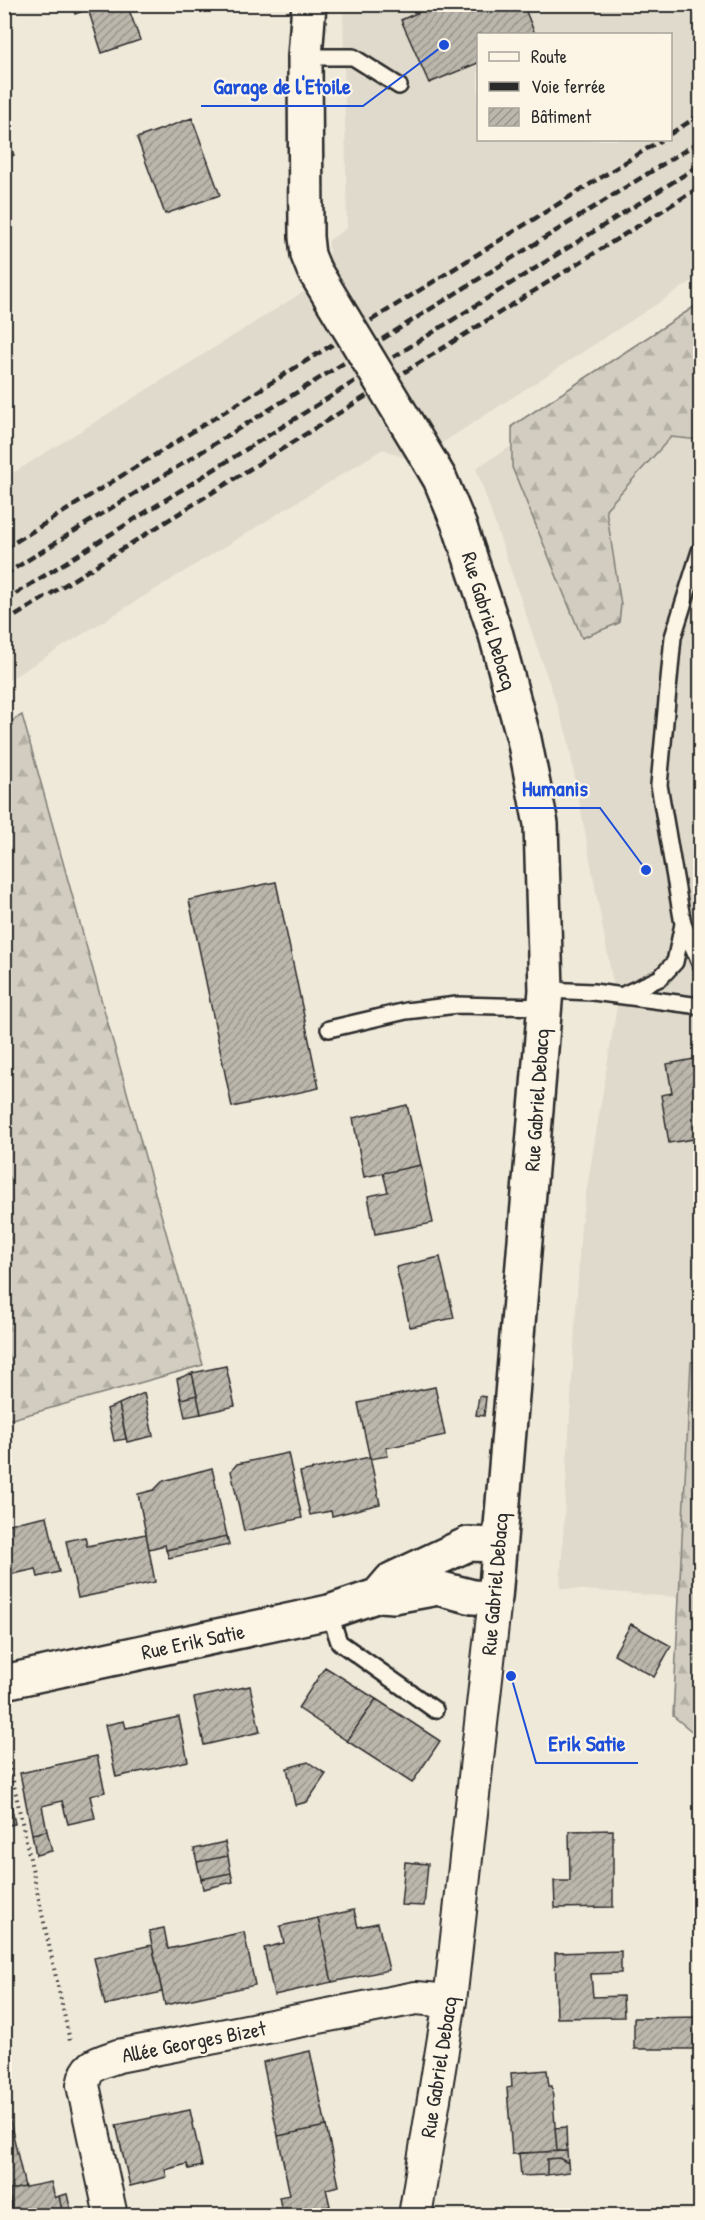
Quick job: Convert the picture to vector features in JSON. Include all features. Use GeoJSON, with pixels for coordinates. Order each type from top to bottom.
{"type":"FeatureCollection","features":[{"type":"Feature","properties":{"kind":"street","name":"Rue Gabriel Debacq"},"geometry":{"type":"LineString","coordinates":[[305,24],[308,255],[314,270],[440,479],[460,527],[496,635],[524,739],[541,824],[545,998],[495,1598],[450,2001],[415,2216]]}},
{"type":"Feature","properties":{"kind":"street","name":"Rue Erik Satie"},"geometry":{"type":"LineString","coordinates":[[379,1595],[391,1580],[468,1544],[498,1545]]}},
{"type":"Feature","properties":{"kind":"street","name":"Rue Erik Satie"},"geometry":{"type":"LineString","coordinates":[[4,1682],[329,1612],[379,1595],[394,1596],[438,1588],[473,1597],[495,1598]]}},
{"type":"Feature","properties":{"kind":"street","name":"Allée Georges Bizet"},"geometry":{"type":"LineString","coordinates":[[85,2073],[94,2064],[118,2056],[417,1998],[450,2001]]}},
{"type":"Feature","properties":{"kind":"street"},"geometry":{"type":"LineString","coordinates":[[85,2073],[83,2085],[111,2216]]}},
{"type":"Feature","properties":{"kind":"lane"},"geometry":{"type":"LineString","coordinates":[[305,24],[399,86]]}},
{"type":"Feature","properties":{"kind":"lane"},"geometry":{"type":"LineString","coordinates":[[700,551],[673,637],[659,785],[683,924],[700,963]]}},
{"type":"Feature","properties":{"kind":"lane"},"geometry":{"type":"LineString","coordinates":[[622,996],[660,978],[675,962],[683,924]]}},
{"type":"Feature","properties":{"kind":"lane"},"geometry":{"type":"LineString","coordinates":[[329,1029],[406,1011],[545,998],[622,996],[700,1006]]}},
{"type":"Feature","properties":{"kind":"lane"},"geometry":{"type":"LineString","coordinates":[[329,1612],[339,1642],[435,1710]]}},
{"type":"Feature","properties":{"kind":"path"},"geometry":{"type":"LineString","coordinates":[[4,1740],[76,2071],[85,2073]]}},
{"type":"Feature","properties":{"kind":"shaded area"},"geometry":{"type":"Polygon","coordinates":[[[343,5],[700,5],[700,276],[433,449],[436,471],[383,449],[5,682],[5,478],[329,276],[329,240],[347,228],[343,5]]]}},
{"type":"Feature","properties":{"kind":"shaded area"},"geometry":{"type":"Polygon","coordinates":[[[700,329],[700,1599],[560,1588],[581,1224],[617,1005],[567,735],[476,468],[700,329]]]}},
{"type":"Feature","properties":{"kind":"green space"},"geometry":{"type":"Polygon","coordinates":[[[700,303],[700,440],[671,437],[606,509],[621,605],[619,623],[582,638],[512,467],[512,426],[700,303]]]}},
{"type":"Feature","properties":{"kind":"green space"},"geometry":{"type":"Polygon","coordinates":[[[22,715],[203,1365],[5,1421],[4,726],[22,715]]]}},
{"type":"Feature","properties":{"kind":"green space"},"geometry":{"type":"Polygon","coordinates":[[[691,1362],[700,1362],[700,1738],[673,1716],[691,1362]]]}},
{"type":"Feature","properties":{"kind":"building"},"geometry":{"type":"Polygon","coordinates":[[[72,4],[127,4],[140,40],[102,53],[88,9],[75,14],[72,4]]]}},
{"type":"Feature","properties":{"kind":"building"},"geometry":{"type":"Polygon","coordinates":[[[437,4],[523,4],[535,33],[477,33],[477,63],[429,83],[401,20],[437,4]]]}},
{"type":"Feature","properties":{"kind":"building"},"geometry":{"type":"Polygon","coordinates":[[[192,118],[220,195],[165,214],[137,138],[192,118]]]}},
{"type":"Feature","properties":{"kind":"building"},"geometry":{"type":"Polygon","coordinates":[[[4,130],[14,155],[4,159],[4,130]]]}},
{"type":"Feature","properties":{"kind":"building"},"geometry":{"type":"Polygon","coordinates":[[[276,882],[319,1088],[232,1107],[189,900],[276,882]]]}},
{"type":"Feature","properties":{"kind":"building"},"geometry":{"type":"Polygon","coordinates":[[[700,1058],[700,1138],[669,1143],[661,1095],[672,1093],[667,1064],[700,1058]]]}},
{"type":"Feature","properties":{"kind":"building"},"geometry":{"type":"Polygon","coordinates":[[[407,1105],[421,1165],[364,1177],[353,1118],[407,1105]]]}},
{"type":"Feature","properties":{"kind":"building"},"geometry":{"type":"Polygon","coordinates":[[[421,1165],[433,1223],[375,1234],[368,1196],[388,1192],[383,1173],[421,1165]]]}},
{"type":"Feature","properties":{"kind":"building"},"geometry":{"type":"Polygon","coordinates":[[[440,1257],[454,1318],[410,1327],[396,1267],[440,1257]]]}},
{"type":"Feature","properties":{"kind":"building"},"geometry":{"type":"Polygon","coordinates":[[[226,1366],[235,1406],[201,1414],[192,1373],[226,1366]]]}},
{"type":"Feature","properties":{"kind":"building"},"geometry":{"type":"Polygon","coordinates":[[[192,1373],[197,1395],[181,1399],[177,1379],[192,1373]]]}},
{"type":"Feature","properties":{"kind":"building"},"geometry":{"type":"Polygon","coordinates":[[[435,1387],[445,1435],[386,1448],[388,1456],[370,1459],[358,1403],[435,1387]]]}},
{"type":"Feature","properties":{"kind":"building"},"geometry":{"type":"Polygon","coordinates":[[[144,1393],[153,1436],[127,1442],[119,1404],[144,1393]]]}},
{"type":"Feature","properties":{"kind":"building"},"geometry":{"type":"Polygon","coordinates":[[[197,1395],[201,1414],[185,1417],[181,1399],[197,1395]]]}},
{"type":"Feature","properties":{"kind":"building"},"geometry":{"type":"Polygon","coordinates":[[[479,1396],[486,1397],[484,1416],[476,1415],[479,1396]]]}},
{"type":"Feature","properties":{"kind":"building"},"geometry":{"type":"Polygon","coordinates":[[[119,1404],[126,1439],[114,1441],[107,1409],[119,1404]]]}},
{"type":"Feature","properties":{"kind":"building"},"geometry":{"type":"Polygon","coordinates":[[[288,1453],[302,1518],[244,1531],[231,1471],[237,1464],[288,1453]]]}},
{"type":"Feature","properties":{"kind":"building"},"geometry":{"type":"Polygon","coordinates":[[[370,1457],[380,1504],[332,1516],[331,1511],[310,1515],[300,1472],[370,1457]]]}},
{"type":"Feature","properties":{"kind":"building"},"geometry":{"type":"Polygon","coordinates":[[[212,1468],[227,1536],[166,1550],[165,1545],[149,1549],[138,1494],[154,1490],[163,1481],[212,1468]]]}},
{"type":"Feature","properties":{"kind":"building"},"geometry":{"type":"Polygon","coordinates":[[[47,1516],[59,1572],[38,1577],[36,1569],[4,1576],[4,1525],[47,1516]]]}},
{"type":"Feature","properties":{"kind":"building"},"geometry":{"type":"Polygon","coordinates":[[[146,1534],[155,1582],[78,1598],[66,1541],[85,1537],[87,1546],[146,1534]]]}},
{"type":"Feature","properties":{"kind":"building"},"geometry":{"type":"Polygon","coordinates":[[[227,1536],[229,1545],[169,1558],[166,1550],[227,1536]]]}},
{"type":"Feature","properties":{"kind":"building"},"geometry":{"type":"Polygon","coordinates":[[[631,1624],[671,1646],[654,1677],[614,1654],[631,1624]]]}},
{"type":"Feature","properties":{"kind":"building"},"geometry":{"type":"Polygon","coordinates":[[[325,1667],[376,1699],[347,1741],[298,1708],[325,1667]]]}},
{"type":"Feature","properties":{"kind":"building"},"geometry":{"type":"Polygon","coordinates":[[[250,1686],[260,1732],[204,1745],[194,1698],[250,1686]]]}},
{"type":"Feature","properties":{"kind":"building"},"geometry":{"type":"Polygon","coordinates":[[[376,1699],[440,1741],[412,1783],[347,1741],[376,1699]]]}},
{"type":"Feature","properties":{"kind":"building"},"geometry":{"type":"Polygon","coordinates":[[[179,1717],[188,1761],[116,1777],[105,1725],[124,1721],[126,1728],[179,1717]]]}},
{"type":"Feature","properties":{"kind":"building"},"geometry":{"type":"Polygon","coordinates":[[[97,1756],[105,1792],[90,1796],[95,1818],[68,1824],[62,1801],[42,1806],[47,1831],[32,1834],[20,1773],[97,1756]]]}},
{"type":"Feature","properties":{"kind":"building"},"geometry":{"type":"Polygon","coordinates":[[[308,1762],[326,1774],[307,1802],[295,1805],[287,1768],[308,1762]]]}},
{"type":"Feature","properties":{"kind":"building"},"geometry":{"type":"Polygon","coordinates":[[[4,1775],[15,1824],[4,1826],[4,1775]]]}},
{"type":"Feature","properties":{"kind":"building"},"geometry":{"type":"Polygon","coordinates":[[[613,1830],[613,1907],[555,1908],[554,1881],[570,1881],[569,1831],[613,1830]]]}},
{"type":"Feature","properties":{"kind":"building"},"geometry":{"type":"Polygon","coordinates":[[[47,1831],[52,1851],[36,1855],[32,1834],[47,1831]]]}},
{"type":"Feature","properties":{"kind":"building"},"geometry":{"type":"Polygon","coordinates":[[[225,1842],[228,1856],[197,1862],[194,1849],[225,1842]]]}},
{"type":"Feature","properties":{"kind":"building"},"geometry":{"type":"Polygon","coordinates":[[[228,1856],[231,1873],[201,1879],[197,1862],[228,1856]]]}},
{"type":"Feature","properties":{"kind":"building"},"geometry":{"type":"Polygon","coordinates":[[[405,1862],[428,1864],[424,1906],[401,1905],[405,1862]]]}},
{"type":"Feature","properties":{"kind":"building"},"geometry":{"type":"Polygon","coordinates":[[[231,1873],[233,1882],[203,1889],[201,1879],[231,1873]]]}},
{"type":"Feature","properties":{"kind":"building"},"geometry":{"type":"Polygon","coordinates":[[[354,1910],[358,1927],[378,1923],[389,1970],[332,1982],[318,1918],[354,1910]]]}},
{"type":"Feature","properties":{"kind":"building"},"geometry":{"type":"Polygon","coordinates":[[[318,1918],[332,1982],[274,1995],[264,1948],[284,1943],[280,1926],[318,1918]]]}},
{"type":"Feature","properties":{"kind":"building"},"geometry":{"type":"Polygon","coordinates":[[[164,1928],[168,1949],[244,1932],[255,1985],[165,2005],[149,1931],[164,1928]]]}},
{"type":"Feature","properties":{"kind":"building"},"geometry":{"type":"Polygon","coordinates":[[[152,1945],[162,1992],[105,2005],[94,1958],[152,1945]]]}},
{"type":"Feature","properties":{"kind":"building"},"geometry":{"type":"Polygon","coordinates":[[[621,1951],[621,1973],[591,1974],[593,1997],[623,1996],[624,2017],[557,2018],[555,1953],[621,1951]]]}},
{"type":"Feature","properties":{"kind":"building"},"geometry":{"type":"Polygon","coordinates":[[[700,2017],[700,2049],[634,2049],[634,2018],[700,2017]]]}},
{"type":"Feature","properties":{"kind":"building"},"geometry":{"type":"Polygon","coordinates":[[[310,2051],[326,2126],[278,2136],[263,2062],[310,2051]]]}},
{"type":"Feature","properties":{"kind":"building"},"geometry":{"type":"Polygon","coordinates":[[[547,2070],[549,2086],[552,2086],[557,2151],[512,2154],[507,2088],[512,2087],[511,2073],[547,2070]]]}},
{"type":"Feature","properties":{"kind":"building"},"geometry":{"type":"Polygon","coordinates":[[[190,2110],[202,2166],[189,2169],[187,2164],[165,2170],[167,2177],[130,2186],[116,2125],[190,2110]]]}},
{"type":"Feature","properties":{"kind":"building"},"geometry":{"type":"Polygon","coordinates":[[[4,2116],[9,2117],[25,2187],[4,2191],[4,2116]]]}},
{"type":"Feature","properties":{"kind":"building"},"geometry":{"type":"Polygon","coordinates":[[[326,2126],[339,2186],[326,2189],[330,2206],[283,2216],[279,2197],[290,2195],[278,2136],[326,2126]]]}},
{"type":"Feature","properties":{"kind":"building"},"geometry":{"type":"Polygon","coordinates":[[[566,2127],[567,2151],[557,2151],[555,2128],[566,2127]]]}},
{"type":"Feature","properties":{"kind":"building"},"geometry":{"type":"Polygon","coordinates":[[[567,2151],[568,2163],[559,2158],[547,2159],[547,2175],[521,2176],[519,2153],[567,2151]]]}},
{"type":"Feature","properties":{"kind":"building"},"geometry":{"type":"Polygon","coordinates":[[[559,2158],[568,2163],[569,2172],[547,2175],[547,2159],[559,2158]]]}},
{"type":"Feature","properties":{"kind":"building"},"geometry":{"type":"Polygon","coordinates":[[[51,2182],[55,2198],[59,2196],[63,2216],[12,2216],[10,2190],[51,2182]]]}},
{"type":"Feature","properties":{"kind":"building"},"geometry":{"type":"Polygon","coordinates":[[[67,2194],[72,2216],[63,2216],[59,2196],[67,2194]]]}},
{"type":"Feature","properties":{"kind":"railway"},"geometry":{"type":"LineString","coordinates":[[672,133],[700,115]]}},
{"type":"Feature","properties":{"kind":"railway"},"geometry":{"type":"LineString","coordinates":[[4,549],[659,141]]}},
{"type":"Feature","properties":{"kind":"railway"},"geometry":{"type":"LineString","coordinates":[[4,575],[700,141]]}},
{"type":"Feature","properties":{"kind":"railway"},"geometry":{"type":"LineString","coordinates":[[4,601],[700,165]]}},
{"type":"Feature","properties":{"kind":"railway"},"geometry":{"type":"LineString","coordinates":[[4,623],[700,187]]}},
{"type":"Feature","properties":{"kind":"place","name":"Garage de l'Etoile"},"geometry":{"type":"Point","coordinates":[444,45]}},
{"type":"Feature","properties":{"kind":"place","name":"Humanis"},"geometry":{"type":"Point","coordinates":[646,870]}},
{"type":"Feature","properties":{"kind":"place","name":"Erik Satie"},"geometry":{"type":"Point","coordinates":[511,1676]}}]}
